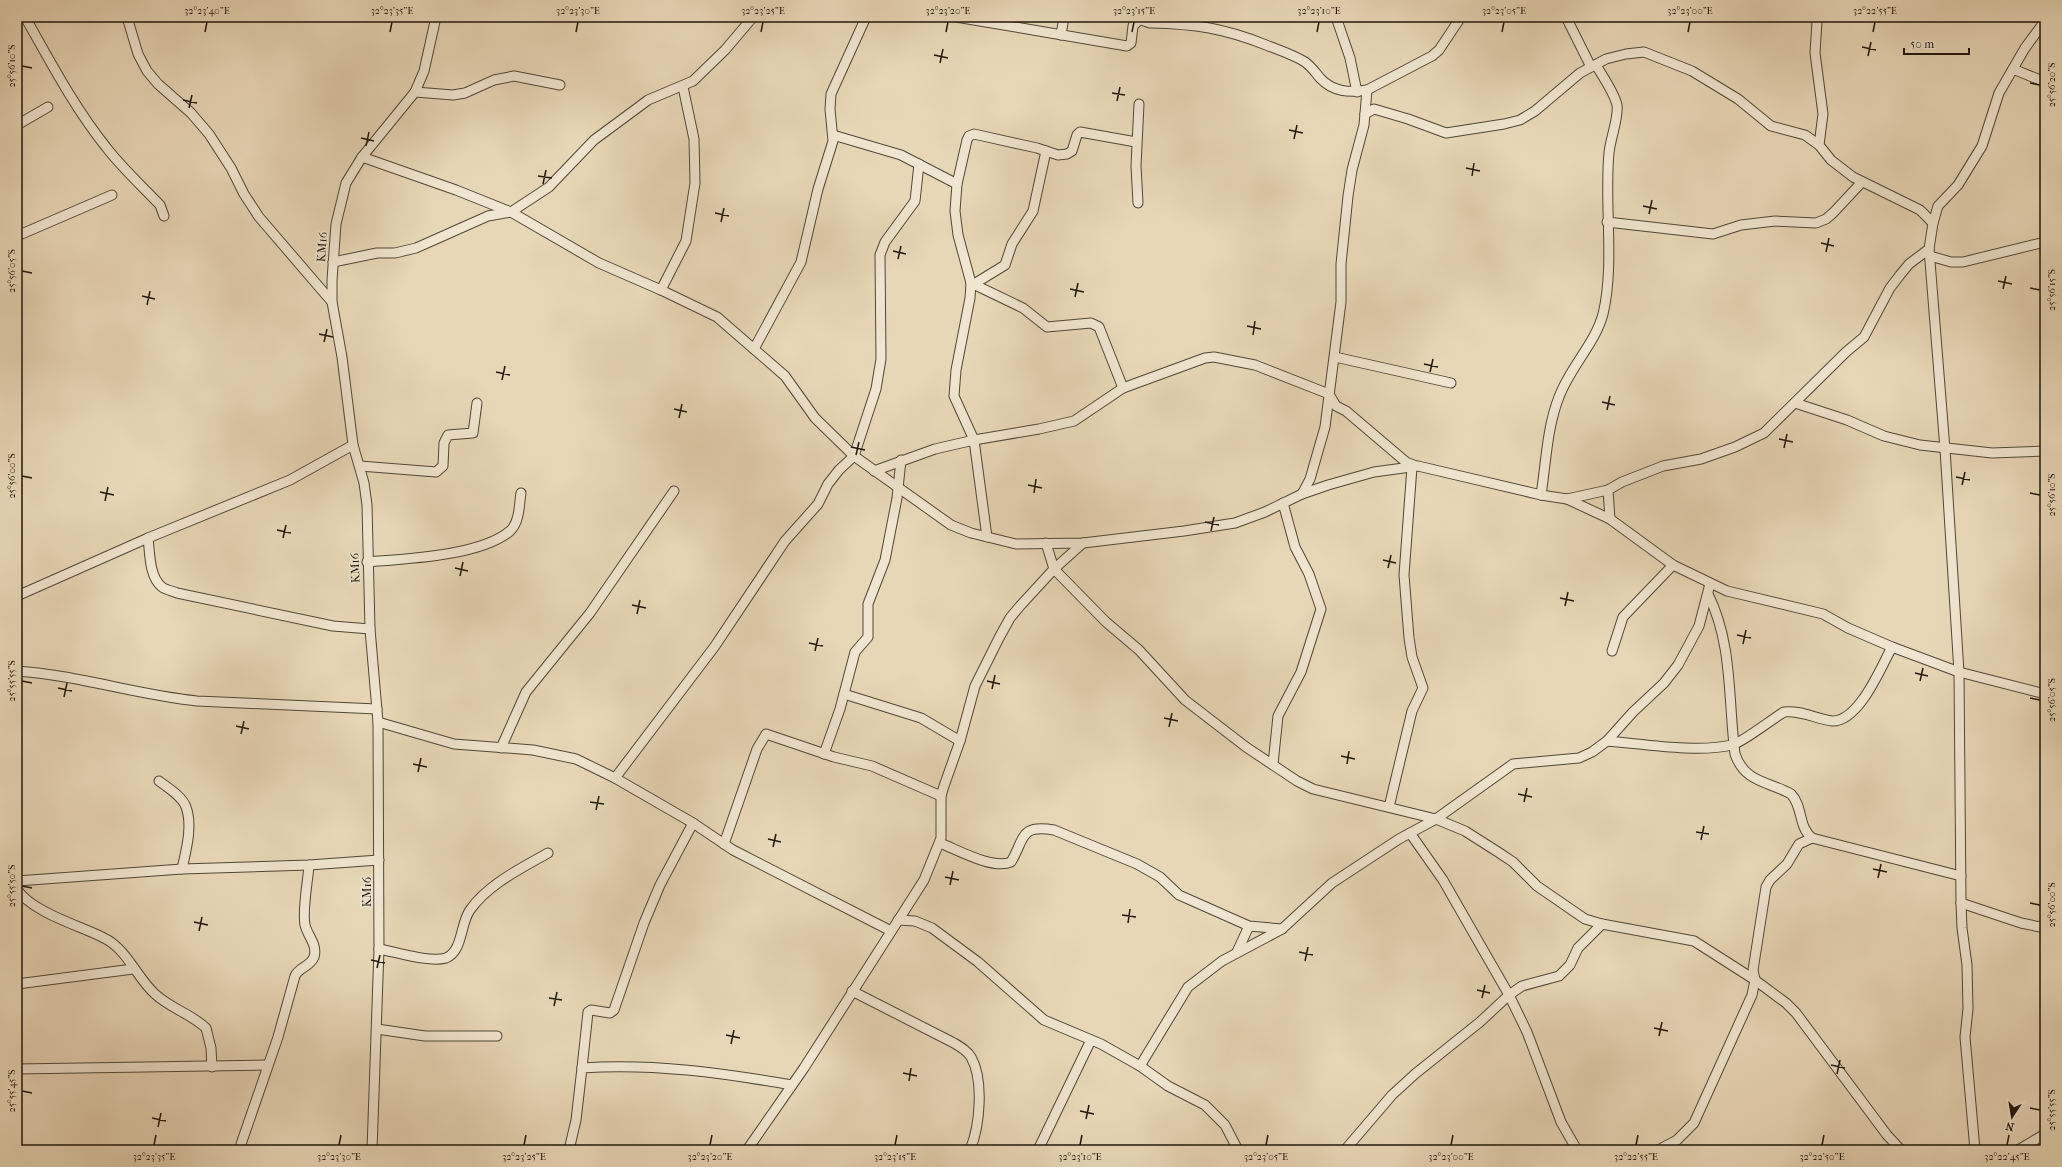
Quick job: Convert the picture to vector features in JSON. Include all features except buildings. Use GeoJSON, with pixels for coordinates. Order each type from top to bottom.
{"type":"FeatureCollection","features":[{"type":"Feature","properties":{"kind":"street"},"geometry":{"type":"LineString","coordinates":[[25,17],[68,92],[85,118],[106,148],[160,205],[164,216]]}},
{"type":"Feature","properties":{"kind":"street"},"geometry":{"type":"LineString","coordinates":[[127,17],[133,40],[147,71],[158,84],[191,112],[231,168],[244,194],[259,217],[332,302]]}},
{"type":"Feature","properties":{"kind":"street","name":"KM16"},"geometry":{"type":"LineString","coordinates":[[372,1150],[379,949],[378,722],[370,628],[367,562],[367,505],[360,466],[353,445],[342,357],[332,302],[333,262],[336,224],[340,202],[346,183],[362,157],[415,92],[424,71],[436,17]]}},
{"type":"Feature","properties":{"kind":"street"},"geometry":{"type":"LineString","coordinates":[[333,262],[377,253],[395,253],[410,250],[488,216],[510,212],[548,187],[594,140],[648,100],[683,87],[693,81],[725,50],[753,17]]}},
{"type":"Feature","properties":{"kind":"street"},"geometry":{"type":"LineString","coordinates":[[754,349],[801,262],[818,189],[832,146],[833,135],[830,109],[831,94],[866,17]]}},
{"type":"Feature","properties":{"kind":"street"},"geometry":{"type":"LineString","coordinates":[[956,17],[1127,46],[1131,43],[1133,26],[1140,18],[1150,23],[1188,24],[1215,28],[1253,40],[1307,63],[1325,83],[1334,89],[1357,92],[1368,90],[1432,56],[1439,50],[1461,17]]}},
{"type":"Feature","properties":{"kind":"street"},"geometry":{"type":"LineString","coordinates":[[1061,35],[1064,17]]}},
{"type":"Feature","properties":{"kind":"street"},"geometry":{"type":"LineString","coordinates":[[1336,17],[1346,47],[1357,92]]}},
{"type":"Feature","properties":{"kind":"street"},"geometry":{"type":"LineString","coordinates":[[1566,17],[1591,67],[1596,65]]}},
{"type":"Feature","properties":{"kind":"street"},"geometry":{"type":"LineString","coordinates":[[1815,17],[1817,21],[1815,52],[1823,114],[1818,145]]}},
{"type":"Feature","properties":{"kind":"street"},"geometry":{"type":"LineString","coordinates":[[1975,1150],[1965,1037],[1968,1009],[1967,972],[1961,903],[1959,830],[1959,672],[1945,449],[1930,253],[1933,223],[1938,206],[1958,185],[1982,146],[1999,92],[2045,21]]}},
{"type":"Feature","properties":{"kind":"street"},"geometry":{"type":"LineString","coordinates":[[1365,114],[1374,109],[1408,119],[1438,132],[1446,133],[1504,124],[1520,120],[1535,111],[1569,80],[1606,59],[1637,52],[1662,58],[1692,71],[1738,99],[1771,126],[1805,134],[1837,165],[1862,182],[1920,210],[1933,223]]}},
{"type":"Feature","properties":{"kind":"street"},"geometry":{"type":"LineString","coordinates":[[1586,56],[1606,59]]}},
{"type":"Feature","properties":{"kind":"street"},"geometry":{"type":"LineString","coordinates":[[1541,495],[1553,414],[1557,402],[1568,377],[1595,334],[1603,314],[1608,271],[1607,222],[1609,153],[1617,106],[1596,65]]}},
{"type":"Feature","properties":{"kind":"street"},"geometry":{"type":"LineString","coordinates":[[2013,69],[2045,82]]}},
{"type":"Feature","properties":{"kind":"street"},"geometry":{"type":"LineString","coordinates":[[415,92],[453,95],[465,93],[494,80],[514,76],[560,85]]}},
{"type":"Feature","properties":{"kind":"street"},"geometry":{"type":"LineString","coordinates":[[661,290],[686,241],[695,183],[694,139],[683,87]]}},
{"type":"Feature","properties":{"kind":"street"},"geometry":{"type":"LineString","coordinates":[[1302,494],[1310,479],[1317,458],[1324,427],[1335,357],[1341,302],[1341,264],[1348,196],[1352,170],[1364,125],[1368,90]]}},
{"type":"Feature","properties":{"kind":"street"},"geometry":{"type":"LineString","coordinates":[[1138,203],[1136,142],[1139,104]]}},
{"type":"Feature","properties":{"kind":"street"},"geometry":{"type":"LineString","coordinates":[[17,125],[48,108]]}},
{"type":"Feature","properties":{"kind":"street"},"geometry":{"type":"LineString","coordinates":[[1364,125],[1374,109]]}},
{"type":"Feature","properties":{"kind":"street"},"geometry":{"type":"LineString","coordinates":[[987,537],[974,440],[954,396],[956,370],[973,284],[958,235],[955,211],[957,184],[967,140],[969,136],[974,134],[1058,155],[1066,154],[1072,151],[1076,135],[1080,132],[1136,142]]}},
{"type":"Feature","properties":{"kind":"street"},"geometry":{"type":"LineString","coordinates":[[833,135],[901,154],[957,184]]}},
{"type":"Feature","properties":{"kind":"street"},"geometry":{"type":"LineString","coordinates":[[973,284],[999,270],[1007,261],[1012,244],[1035,207],[1046,151]]}},
{"type":"Feature","properties":{"kind":"street"},"geometry":{"type":"LineString","coordinates":[[362,157],[456,190],[510,212],[599,263],[661,290],[716,317],[785,376],[815,418],[854,456],[874,471],[897,485],[951,525],[987,537],[1016,544],[1083,543],[1184,531],[1235,522],[1265,512],[1302,494],[1374,472],[1415,466]]}},
{"type":"Feature","properties":{"kind":"street"},"geometry":{"type":"LineString","coordinates":[[615,778],[715,646],[785,541],[818,504],[828,484],[839,470],[854,456],[876,389],[882,359],[878,266],[880,255],[885,242],[915,202],[920,164]]}},
{"type":"Feature","properties":{"kind":"street"},"geometry":{"type":"LineString","coordinates":[[1607,222],[1713,234],[1741,225],[1753,223],[1775,221],[1816,223],[1833,214],[1862,182]]}},
{"type":"Feature","properties":{"kind":"street"},"geometry":{"type":"LineString","coordinates":[[17,236],[112,195]]}},
{"type":"Feature","properties":{"kind":"street"},"geometry":{"type":"LineString","coordinates":[[1920,210],[1938,206]]}},
{"type":"Feature","properties":{"kind":"street"},"geometry":{"type":"LineString","coordinates":[[1930,253],[1951,262],[1963,262],[2045,242]]}},
{"type":"Feature","properties":{"kind":"street"},"geometry":{"type":"LineString","coordinates":[[1567,499],[1608,490],[1622,482],[1663,466],[1701,459],[1735,447],[1764,433],[1795,404],[1824,373],[1864,337],[1890,288],[1900,275],[1909,264],[1930,253]]}},
{"type":"Feature","properties":{"kind":"street"},"geometry":{"type":"LineString","coordinates":[[973,284],[1023,308],[1047,327],[1091,323],[1099,327],[1123,388]]}},
{"type":"Feature","properties":{"kind":"street"},"geometry":{"type":"LineString","coordinates":[[874,471],[935,449],[974,440],[1039,429],[1074,420],[1123,388],[1205,358],[1214,357],[1255,364],[1329,394],[1336,406],[1346,411],[1406,462],[1415,466],[1541,495],[1567,499],[1610,519],[1673,565],[1727,591],[1822,614],[1848,628],[1892,647],[1959,672],[2045,694]]}},
{"type":"Feature","properties":{"kind":"street"},"geometry":{"type":"LineString","coordinates":[[1335,357],[1451,383]]}},
{"type":"Feature","properties":{"kind":"street"},"geometry":{"type":"LineString","coordinates":[[360,466],[436,472],[443,466],[444,443],[448,434],[473,433],[477,403]]}},
{"type":"Feature","properties":{"kind":"street"},"geometry":{"type":"LineString","coordinates":[[1795,404],[1847,420],[1894,439],[1945,449],[2004,453],[2045,451]]}},
{"type":"Feature","properties":{"kind":"street"},"geometry":{"type":"LineString","coordinates":[[17,596],[148,538],[290,480],[353,445]]}},
{"type":"Feature","properties":{"kind":"street"},"geometry":{"type":"LineString","coordinates":[[824,754],[844,694],[855,652],[868,637],[868,604],[885,560],[897,498],[897,485],[901,460]]}},
{"type":"Feature","properties":{"kind":"street"},"geometry":{"type":"LineString","coordinates":[[1389,807],[1412,711],[1423,688],[1412,657],[1404,575],[1415,466]]}},
{"type":"Feature","properties":{"kind":"street"},"geometry":{"type":"LineString","coordinates":[[1608,490],[1610,519]]}},
{"type":"Feature","properties":{"kind":"street"},"geometry":{"type":"LineString","coordinates":[[500,748],[526,692],[590,613],[674,491]]}},
{"type":"Feature","properties":{"kind":"street"},"geometry":{"type":"LineString","coordinates":[[367,562],[438,555],[484,544],[511,530],[517,519],[521,493]]}},
{"type":"Feature","properties":{"kind":"street"},"geometry":{"type":"LineString","coordinates":[[1273,764],[1278,716],[1301,672],[1321,610],[1309,574],[1295,547],[1283,503]]}},
{"type":"Feature","properties":{"kind":"street"},"geometry":{"type":"LineString","coordinates":[[148,538],[153,572],[157,582],[163,588],[177,593],[333,626],[370,628]]}},
{"type":"Feature","properties":{"kind":"street"},"geometry":{"type":"LineString","coordinates":[[1046,543],[1054,569],[1106,622],[1139,650],[1197,710],[1246,747],[1273,764],[1297,782],[1313,789],[1436,819],[1465,831],[1512,862],[1537,886],[1585,919],[1602,924],[1694,941],[1755,980],[1786,1003],[1796,1013],[1858,1097],[1900,1150]]}},
{"type":"Feature","properties":{"kind":"street"},"geometry":{"type":"LineString","coordinates":[[747,1150],[792,1085],[924,880],[940,843],[942,825],[941,796],[960,741],[975,686],[1010,618],[1054,569],[1083,543]]}},
{"type":"Feature","properties":{"kind":"street"},"geometry":{"type":"LineString","coordinates":[[1612,651],[1623,617],[1673,565]]}},
{"type":"Feature","properties":{"kind":"street"},"geometry":{"type":"LineString","coordinates":[[1140,1066],[1188,987],[1222,961],[1282,929],[1332,883],[1410,833],[1436,819],[1513,764],[1579,758],[1592,752],[1607,741],[1633,712],[1664,683],[1678,665],[1699,626],[1710,584]]}},
{"type":"Feature","properties":{"kind":"street"},"geometry":{"type":"LineString","coordinates":[[1708,594],[1716,611],[1725,644],[1734,745],[1737,762],[1742,770],[1751,777],[1786,791],[1795,798],[1803,827],[1807,834],[1812,838],[1961,876]]}},
{"type":"Feature","properties":{"kind":"street"},"geometry":{"type":"LineString","coordinates":[[1607,741],[1690,747],[1734,745],[1784,712],[1791,711],[1833,721],[1846,716],[1859,705],[1865,697],[1892,647]]}},
{"type":"Feature","properties":{"kind":"street"},"geometry":{"type":"LineString","coordinates":[[17,671],[65,677],[170,698],[377,709]]}},
{"type":"Feature","properties":{"kind":"street"},"geometry":{"type":"LineString","coordinates":[[844,694],[921,718],[960,741]]}},
{"type":"Feature","properties":{"kind":"street"},"geometry":{"type":"LineString","coordinates":[[378,722],[454,744],[554,754],[576,759],[615,778],[693,823],[724,844],[890,931]]}},
{"type":"Feature","properties":{"kind":"street"},"geometry":{"type":"LineString","coordinates":[[724,844],[758,749],[766,734],[824,754],[872,766],[941,796]]}},
{"type":"Feature","properties":{"kind":"street"},"geometry":{"type":"LineString","coordinates":[[159,781],[177,795],[186,806],[188,838],[182,869]]}},
{"type":"Feature","properties":{"kind":"street"},"geometry":{"type":"LineString","coordinates":[[569,1150],[576,1120],[588,1012],[591,1010],[610,1013],[614,1010],[644,923],[657,892],[693,823]]}},
{"type":"Feature","properties":{"kind":"street"},"geometry":{"type":"LineString","coordinates":[[940,843],[992,863],[1005,864],[1011,862],[1022,836],[1028,832],[1043,828],[1054,830],[1137,864],[1160,877],[1179,895],[1249,926],[1282,929]]}},
{"type":"Feature","properties":{"kind":"street"},"geometry":{"type":"LineString","coordinates":[[1410,833],[1443,880],[1509,995],[1527,1032],[1561,1122],[1577,1150]]}},
{"type":"Feature","properties":{"kind":"street"},"geometry":{"type":"LineString","coordinates":[[1658,1150],[1677,1140],[1694,1123],[1752,995],[1755,980],[1753,970],[1766,887],[1770,880],[1787,864],[1799,844],[1812,838]]}},
{"type":"Feature","properties":{"kind":"street"},"geometry":{"type":"LineString","coordinates":[[379,949],[437,959],[447,957],[455,951],[469,912],[478,899],[516,871],[548,853]]}},
{"type":"Feature","properties":{"kind":"street"},"geometry":{"type":"LineString","coordinates":[[17,881],[182,869],[309,866],[379,860]]}},
{"type":"Feature","properties":{"kind":"street"},"geometry":{"type":"LineString","coordinates":[[239,1150],[278,1037],[295,976],[298,970],[309,964],[314,956],[314,948],[304,923],[309,866]]}},
{"type":"Feature","properties":{"kind":"street"},"geometry":{"type":"LineString","coordinates":[[17,889],[26,899],[45,911],[110,941],[116,946],[154,993],[206,1028],[211,1048],[212,1067]]}},
{"type":"Feature","properties":{"kind":"street"},"geometry":{"type":"LineString","coordinates":[[1961,903],[2021,923],[2045,928]]}},
{"type":"Feature","properties":{"kind":"street"},"geometry":{"type":"LineString","coordinates":[[898,920],[915,921],[932,928],[978,962],[1044,1020],[1091,1040],[1140,1066],[1168,1086],[1199,1101],[1214,1112],[1230,1132],[1238,1150]]}},
{"type":"Feature","properties":{"kind":"street"},"geometry":{"type":"LineString","coordinates":[[1345,1150],[1392,1095],[1449,1044],[1480,1022],[1509,995],[1522,986],[1559,976],[1570,965],[1578,948],[1602,924]]}},
{"type":"Feature","properties":{"kind":"street"},"geometry":{"type":"LineString","coordinates":[[1237,952],[1249,926]]}},
{"type":"Feature","properties":{"kind":"street"},"geometry":{"type":"LineString","coordinates":[[17,984],[134,969]]}},
{"type":"Feature","properties":{"kind":"street"},"geometry":{"type":"LineString","coordinates":[[852,991],[952,1042],[967,1051],[971,1056],[977,1075],[979,1092],[976,1131],[970,1150]]}},
{"type":"Feature","properties":{"kind":"street"},"geometry":{"type":"LineString","coordinates":[[377,1030],[425,1036],[497,1036]]}},
{"type":"Feature","properties":{"kind":"street"},"geometry":{"type":"LineString","coordinates":[[1038,1150],[1091,1040]]}},
{"type":"Feature","properties":{"kind":"street"},"geometry":{"type":"LineString","coordinates":[[17,1069],[268,1065]]}},
{"type":"Feature","properties":{"kind":"street"},"geometry":{"type":"LineString","coordinates":[[582,1068],[674,1069],[722,1073],[792,1085]]}},
{"type":"Feature","properties":{"kind":"street"},"geometry":{"type":"LineString","coordinates":[[2018,1150],[2045,1134]]}}]}
